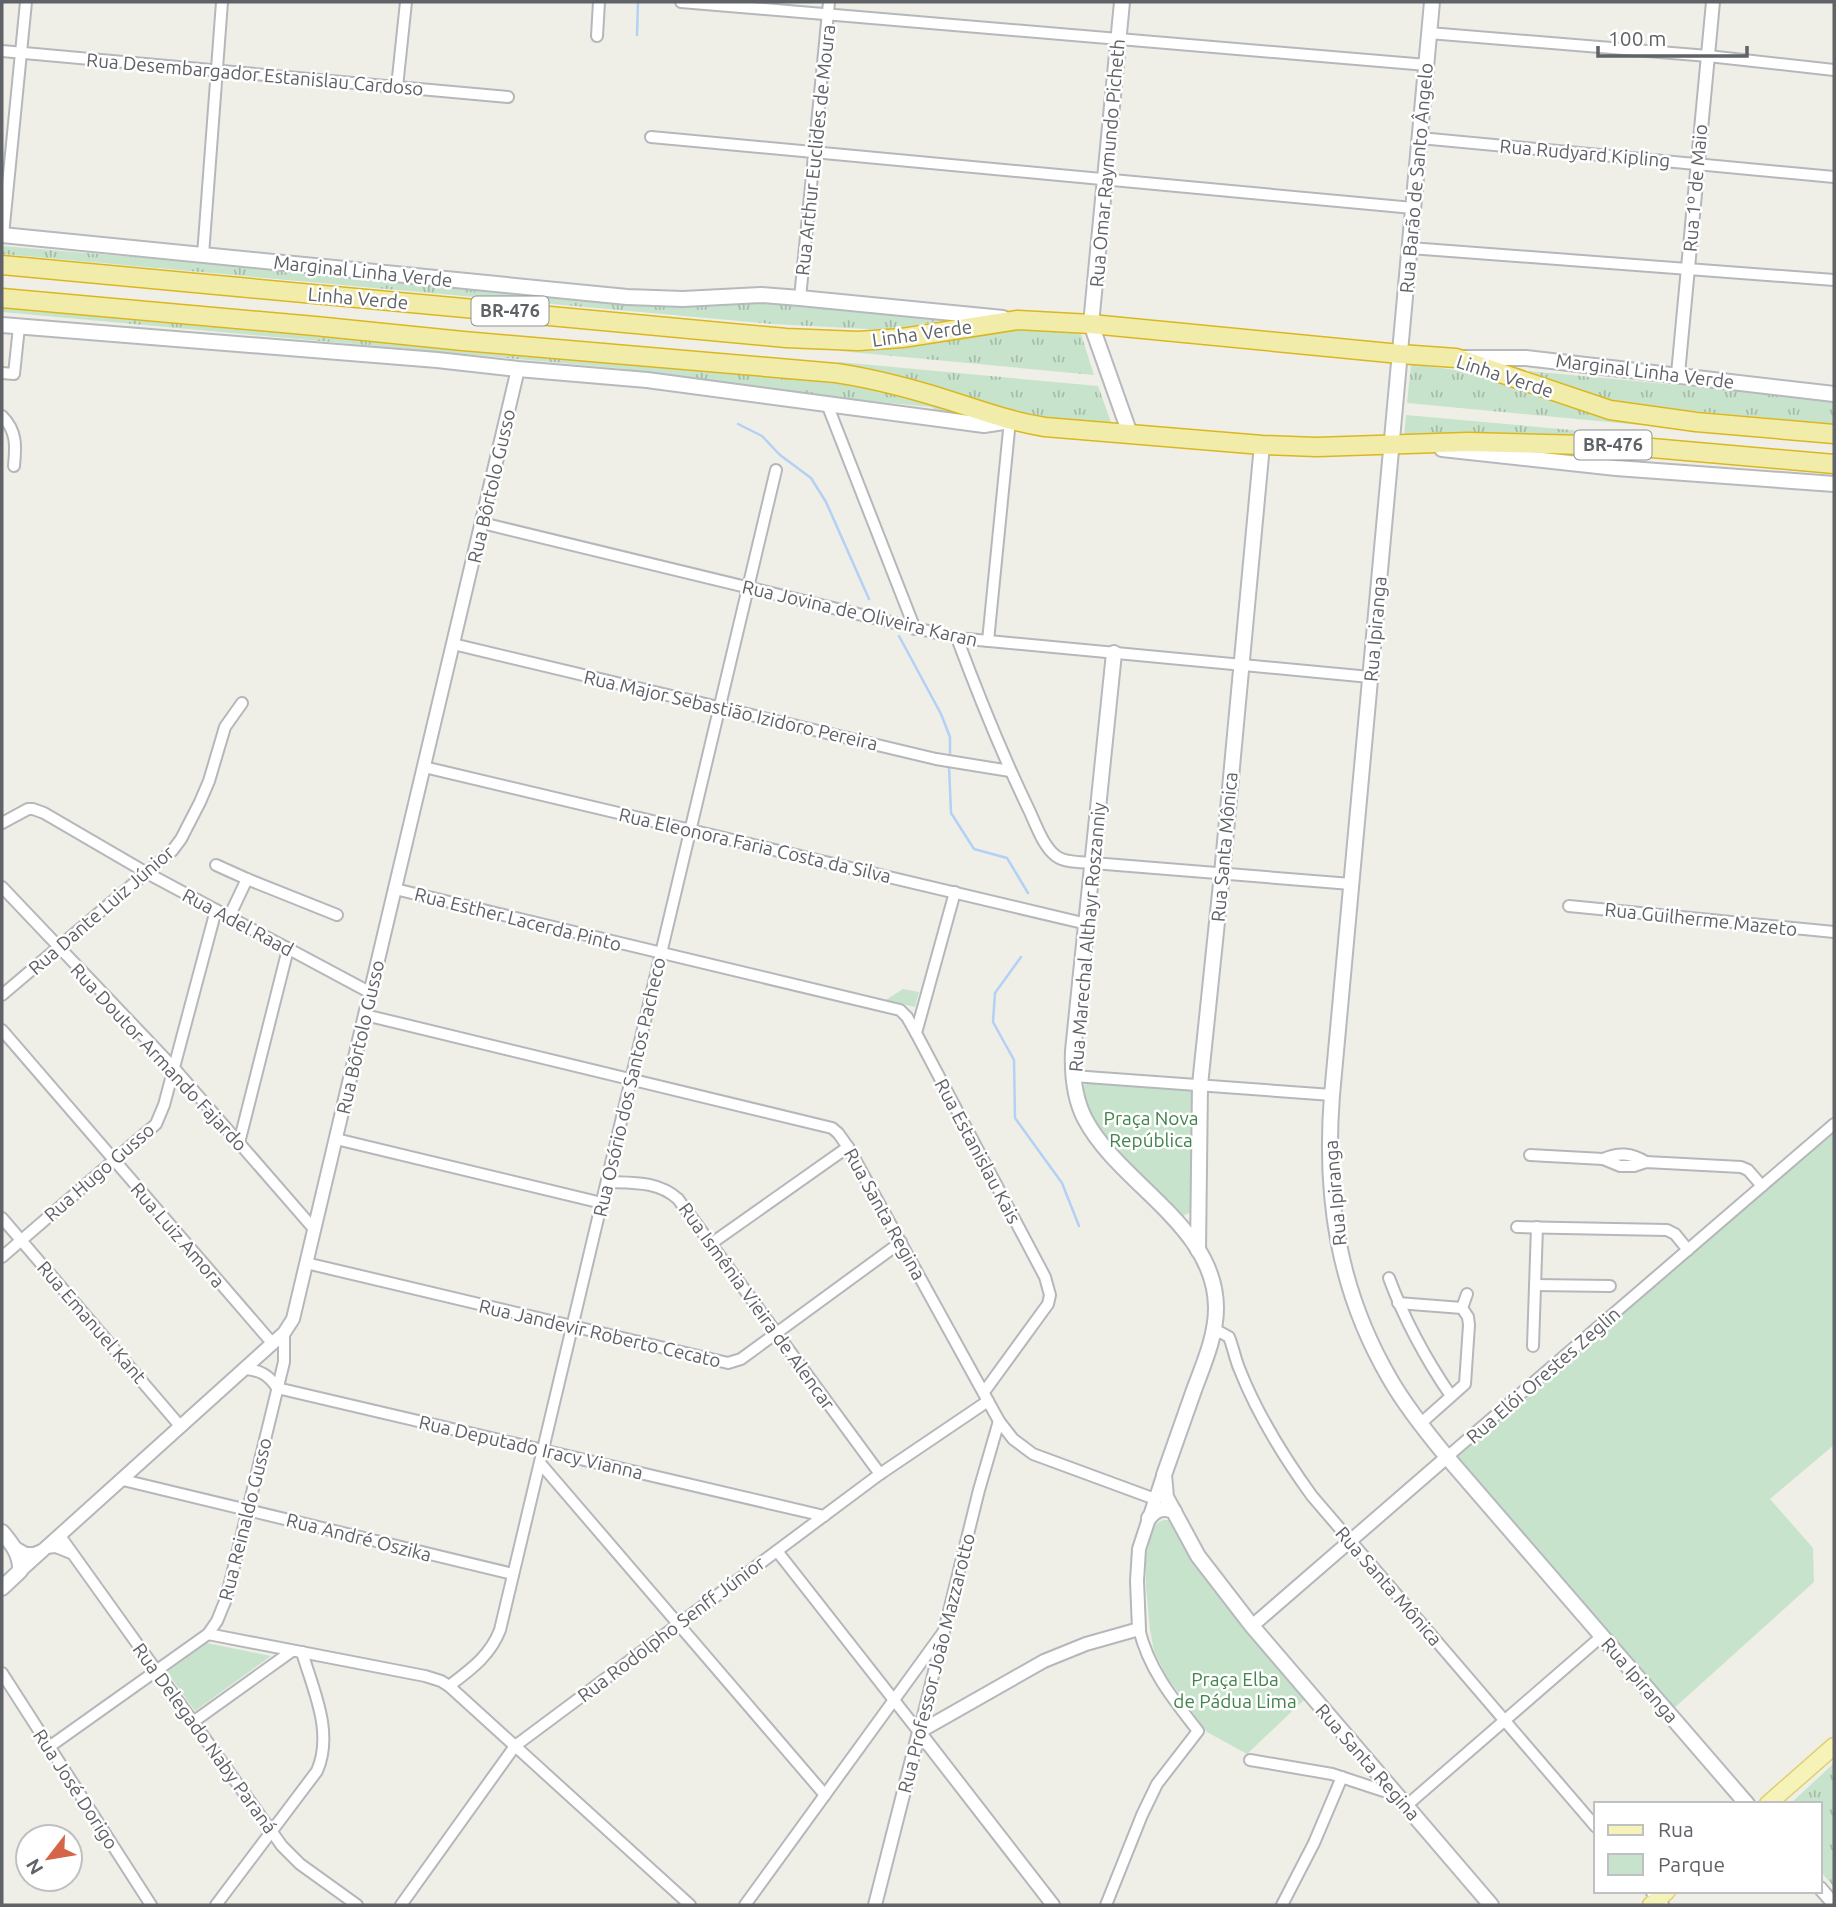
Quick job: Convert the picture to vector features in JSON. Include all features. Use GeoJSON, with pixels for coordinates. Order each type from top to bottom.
{"type":"FeatureCollection","features":[{"type":"Feature","properties":{"kind":"highway","name":"Linha Verde"},"geometry":{"type":"LineString","coordinates":[[2,265],[786,338],[858,341],[902,338],[1018,320],[1091,324],[1455,358],[1610,411],[1696,422],[1834,434]]}},
{"type":"Feature","properties":{"kind":"highway","name":"Linha Verde"},"geometry":{"type":"LineString","coordinates":[[2,299],[836,373],[908,388],[1010,421],[1045,427],[1317,447],[1468,442],[1629,446],[1834,464]]}},
{"type":"Feature","properties":{"kind":"main road","name":"Rua Omar Raymundo Picheth"},"geometry":{"type":"LineString","coordinates":[[1091,324],[1122,2]]}},
{"type":"Feature","properties":{"kind":"main road","name":"Rua Barão de Santo Ângelo"},"geometry":{"type":"LineString","coordinates":[[1392,445],[1432,2]]}},
{"type":"Feature","properties":{"kind":"main road","name":"Marginal Linha Verde"},"geometry":{"type":"LineString","coordinates":[[2,235],[627,297],[683,299],[761,295],[1018,320]]}},
{"type":"Feature","properties":{"kind":"main road"},"geometry":{"type":"LineString","coordinates":[[1091,324],[1130,434]]}},
{"type":"Feature","properties":{"kind":"main road"},"geometry":{"type":"LineString","coordinates":[[2,325],[647,380],[984,425],[1010,421]]}},
{"type":"Feature","properties":{"kind":"main road","name":"Marginal Linha Verde"},"geometry":{"type":"LineString","coordinates":[[1455,358],[1526,358],[1834,394]]}},
{"type":"Feature","properties":{"kind":"main road"},"geometry":{"type":"LineString","coordinates":[[1413,444],[1479,454],[1616,468],[1834,484]]}},
{"type":"Feature","properties":{"kind":"main road","name":"Rua Santa Mônica"},"geometry":{"type":"LineString","coordinates":[[1198,1250],[1200,1085],[1262,445]]}},
{"type":"Feature","properties":{"kind":"main road","name":"Rua Ipiranga"},"geometry":{"type":"LineString","coordinates":[[1392,445],[1332,1095],[1329,1172],[1337,1235],[1347,1279],[1355,1305],[1378,1357],[1420,1423],[1745,1802]]}},
{"type":"Feature","properties":{"kind":"main road","name":"Rua Marechal Althayr Roszanniy"},"geometry":{"type":"LineString","coordinates":[[1115,653],[1073,1051],[1073,1076],[1079,1105],[1095,1135],[1184,1230],[1210,1274],[1216,1313],[1212,1336],[1164,1475]]}},
{"type":"Feature","properties":{"kind":"main road","name":"Rua Santa Regina"},"geometry":{"type":"LineString","coordinates":[[1164,1475],[1166,1497],[1198,1556],[1252,1626],[1491,1905]]}},
{"type":"Feature","properties":{"kind":"main road"},"geometry":{"type":"LineString","coordinates":[[1149,1518],[1157,1510],[1174,1511]]}},
{"type":"Feature","properties":{"kind":"main road"},"geometry":{"type":"LineString","coordinates":[[2,1532],[18,1555],[20,1571]]}},
{"type":"Feature","properties":{"kind":"main road","name":"Rua Bôrtolo Gusso"},"geometry":{"type":"LineString","coordinates":[[2,1588],[20,1571]]}},
{"type":"Feature","properties":{"kind":"main road"},"geometry":{"type":"LineString","coordinates":[[1770,1802],[1834,1746]]}},
{"type":"Feature","properties":{"kind":"main road"},"geometry":{"type":"LineString","coordinates":[[1367,1785],[1375,1783],[1379,1775]]}},
{"type":"Feature","properties":{"kind":"street"},"geometry":{"type":"LineString","coordinates":[[2,235],[26,2]]}},
{"type":"Feature","properties":{"kind":"street"},"geometry":{"type":"LineString","coordinates":[[203,255],[222,2]]}},
{"type":"Feature","properties":{"kind":"street"},"geometry":{"type":"LineString","coordinates":[[397,88],[406,2]]}},
{"type":"Feature","properties":{"kind":"street"},"geometry":{"type":"LineString","coordinates":[[597,36],[599,2]]}},
{"type":"Feature","properties":{"kind":"street"},"geometry":{"type":"LineString","coordinates":[[681,2],[1426,65]]}},
{"type":"Feature","properties":{"kind":"street","name":"Rua Arthur Euclides de Moura"},"geometry":{"type":"LineString","coordinates":[[800,298],[830,2]]}},
{"type":"Feature","properties":{"kind":"street","name":"Rua 1º de Maio"},"geometry":{"type":"LineString","coordinates":[[1678,374],[1713,2]]}},
{"type":"Feature","properties":{"kind":"street"},"geometry":{"type":"LineString","coordinates":[[1429,33],[1708,56],[1834,70]]}},
{"type":"Feature","properties":{"kind":"street","name":"Rua Desembargador Estanislau Cardoso"},"geometry":{"type":"LineString","coordinates":[[2,51],[508,97]]}},
{"type":"Feature","properties":{"kind":"street"},"geometry":{"type":"LineString","coordinates":[[651,137],[1413,208]]}},
{"type":"Feature","properties":{"kind":"street","name":"Rua Rudyard Kipling"},"geometry":{"type":"LineString","coordinates":[[1420,138],[1834,177]]}},
{"type":"Feature","properties":{"kind":"street"},"geometry":{"type":"LineString","coordinates":[[1410,248],[1834,280]]}},
{"type":"Feature","properties":{"kind":"street"},"geometry":{"type":"LineString","coordinates":[[2,373],[14,374],[19,327]]}},
{"type":"Feature","properties":{"kind":"street","name":"Rua Bôrtolo Gusso"},"geometry":{"type":"LineString","coordinates":[[20,1571],[284,1333],[293,1319],[518,369]]}},
{"type":"Feature","properties":{"kind":"street"},"geometry":{"type":"LineString","coordinates":[[827,404],[915,629]]}},
{"type":"Feature","properties":{"kind":"street"},"geometry":{"type":"LineString","coordinates":[[2,416],[8,421],[15,435],[14,466]]}},
{"type":"Feature","properties":{"kind":"street"},"geometry":{"type":"LineString","coordinates":[[988,641],[1010,421]]}},
{"type":"Feature","properties":{"kind":"street","name":"Rua Osório dos Santos Pacheco"},"geometry":{"type":"LineString","coordinates":[[449,1686],[477,1664],[491,1648],[500,1630],[776,470]]}},
{"type":"Feature","properties":{"kind":"street","name":"Rua Jovina de Oliveira Karan"},"geometry":{"type":"LineString","coordinates":[[482,523],[957,638],[1370,677]]}},
{"type":"Feature","properties":{"kind":"street"},"geometry":{"type":"LineString","coordinates":[[957,638],[986,717],[1010,771],[1051,850],[1062,859],[1351,884]]}},
{"type":"Feature","properties":{"kind":"street","name":"Rua Major Sebastião Izidoro Pereira"},"geometry":{"type":"LineString","coordinates":[[453,644],[936,760],[1010,771]]}},
{"type":"Feature","properties":{"kind":"street","name":"Rua Dante Luiz Júnior"},"geometry":{"type":"LineString","coordinates":[[2,995],[172,851],[189,824],[209,781],[225,727],[242,704]]}},
{"type":"Feature","properties":{"kind":"street","name":"Rua Eleonora Faria Costa da Silva"},"geometry":{"type":"LineString","coordinates":[[424,767],[1087,924]]}},
{"type":"Feature","properties":{"kind":"street","name":"Rua Adel Raad"},"geometry":{"type":"LineString","coordinates":[[2,823],[24,811],[33,809],[44,813],[147,873],[371,993]]}},
{"type":"Feature","properties":{"kind":"street"},"geometry":{"type":"LineString","coordinates":[[216,865],[337,915]]}},
{"type":"Feature","properties":{"kind":"street"},"geometry":{"type":"LineString","coordinates":[[229,917],[247,880]]}},
{"type":"Feature","properties":{"kind":"street","name":"Rua Doutor Armando Fajardo"},"geometry":{"type":"LineString","coordinates":[[2,887],[174,1068],[314,1229]]}},
{"type":"Feature","properties":{"kind":"street","name":"Rua Esther Lacerda Pinto"},"geometry":{"type":"LineString","coordinates":[[395,889],[900,1010],[916,1033]]}},
{"type":"Feature","properties":{"kind":"street"},"geometry":{"type":"LineString","coordinates":[[916,1033],[955,892]]}},
{"type":"Feature","properties":{"kind":"street","name":"Rua Guilherme Mazeto"},"geometry":{"type":"LineString","coordinates":[[1569,906],[1834,932]]}},
{"type":"Feature","properties":{"kind":"street","name":"Rua Hugo Gusso"},"geometry":{"type":"LineString","coordinates":[[2,1257],[156,1124],[161,1115],[216,910]]}},
{"type":"Feature","properties":{"kind":"street"},"geometry":{"type":"LineString","coordinates":[[239,1143],[288,949]]}},
{"type":"Feature","properties":{"kind":"street","name":"Rua Santa Regina"},"geometry":{"type":"LineString","coordinates":[[365,1015],[825,1126],[838,1133],[999,1421],[1013,1438],[1033,1454],[1155,1499]]}},
{"type":"Feature","properties":{"kind":"street","name":"Rua Luiz Amora"},"geometry":{"type":"LineString","coordinates":[[2,1030],[272,1344]]}},
{"type":"Feature","properties":{"kind":"street","name":"Rua Estanislau Kais"},"geometry":{"type":"LineString","coordinates":[[916,1033],[1049,1287],[1050,1295],[1044,1312],[986,1397]]}},
{"type":"Feature","properties":{"kind":"street"},"geometry":{"type":"LineString","coordinates":[[1073,1076],[1332,1095]]}},
{"type":"Feature","properties":{"kind":"street","name":"Rua Elói Orestes Zeglin"},"geometry":{"type":"LineString","coordinates":[[1252,1626],[1834,1124]]}},
{"type":"Feature","properties":{"kind":"street"},"geometry":{"type":"LineString","coordinates":[[336,1139],[601,1203]]}},
{"type":"Feature","properties":{"kind":"street"},"geometry":{"type":"LineString","coordinates":[[712,1243],[848,1147]]}},
{"type":"Feature","properties":{"kind":"street"},"geometry":{"type":"LineString","coordinates":[[1531,1155],[1603,1159],[1620,1166],[1634,1166],[1646,1162],[1745,1168],[1762,1186]]}},
{"type":"Feature","properties":{"kind":"street","name":"Rua Ismênia Vieira de Alencar"},"geometry":{"type":"LineString","coordinates":[[607,1182],[661,1187],[686,1208],[880,1474]]}},
{"type":"Feature","properties":{"kind":"street","name":"Rua Emanuel Kant"},"geometry":{"type":"LineString","coordinates":[[2,1218],[181,1427]]}},
{"type":"Feature","properties":{"kind":"street"},"geometry":{"type":"LineString","coordinates":[[1517,1227],[1667,1230],[1675,1234],[1688,1250]]}},
{"type":"Feature","properties":{"kind":"street"},"geometry":{"type":"LineString","coordinates":[[1533,1346],[1537,1227]]}},
{"type":"Feature","properties":{"kind":"street","name":"Rua Jandevir Roberto Cecato"},"geometry":{"type":"LineString","coordinates":[[306,1263],[728,1363],[741,1359],[901,1242]]}},
{"type":"Feature","properties":{"kind":"street"},"geometry":{"type":"LineString","coordinates":[[1389,1278],[1420,1348],[1451,1396]]}},
{"type":"Feature","properties":{"kind":"street"},"geometry":{"type":"LineString","coordinates":[[1535,1285],[1610,1286]]}},
{"type":"Feature","properties":{"kind":"street"},"geometry":{"type":"LineString","coordinates":[[1462,1308],[1467,1294]]}},
{"type":"Feature","properties":{"kind":"street"},"geometry":{"type":"LineString","coordinates":[[1398,1303],[1462,1308]]}},
{"type":"Feature","properties":{"kind":"street"},"geometry":{"type":"LineString","coordinates":[[1420,1423],[1465,1384],[1469,1325],[1468,1317],[1462,1308]]}},
{"type":"Feature","properties":{"kind":"street","name":"Rua Santa Mônica"},"geometry":{"type":"LineString","coordinates":[[1212,1336],[1223,1332],[1229,1337],[1255,1403],[1280,1451],[1312,1496],[1594,1826]]}},
{"type":"Feature","properties":{"kind":"street","name":"Rua Reinaldo Gusso"},"geometry":{"type":"LineString","coordinates":[[49,1747],[208,1634],[217,1621],[226,1599],[277,1388],[285,1353],[284,1333]]}},
{"type":"Feature","properties":{"kind":"street","name":"Rua Deputado Iracy Vianna"},"geometry":{"type":"LineString","coordinates":[[245,1369],[268,1375],[277,1388],[824,1516]]}},
{"type":"Feature","properties":{"kind":"street","name":"Rua Rodolpho Senff Júnior"},"geometry":{"type":"LineString","coordinates":[[401,1905],[514,1746],[986,1397]]}},
{"type":"Feature","properties":{"kind":"street","name":"Rua Professor João Mazzarotto"},"geometry":{"type":"LineString","coordinates":[[875,1905],[999,1421]]}},
{"type":"Feature","properties":{"kind":"street"},"geometry":{"type":"LineString","coordinates":[[540,1462],[825,1795]]}},
{"type":"Feature","properties":{"kind":"street","name":"Rua Marechal Althayr Roszanniy"},"geometry":{"type":"LineString","coordinates":[[1106,1905],[1157,1784],[1198,1731],[1157,1676],[1143,1646],[1139,1629],[1139,1549],[1164,1475]]}},
{"type":"Feature","properties":{"kind":"street","name":"Rua André Oszika"},"geometry":{"type":"LineString","coordinates":[[123,1480],[513,1574]]}},
{"type":"Feature","properties":{"kind":"street","name":"Rua Delegado Naby Paraná"},"geometry":{"type":"LineString","coordinates":[[60,1536],[282,1846],[300,1864],[357,1905]]}},
{"type":"Feature","properties":{"kind":"street"},"geometry":{"type":"LineString","coordinates":[[12,1545],[26,1553],[55,1547],[71,1553]]}},
{"type":"Feature","properties":{"kind":"street"},"geometry":{"type":"LineString","coordinates":[[777,1551],[1053,1905]]}},
{"type":"Feature","properties":{"kind":"street"},"geometry":{"type":"LineString","coordinates":[[919,1732],[1044,1661],[1086,1644],[1139,1629]]}},
{"type":"Feature","properties":{"kind":"street"},"geometry":{"type":"LineString","coordinates":[[745,1905],[944,1632]]}},
{"type":"Feature","properties":{"kind":"street"},"geometry":{"type":"LineString","coordinates":[[208,1634],[433,1678],[449,1686],[690,1905]]}},
{"type":"Feature","properties":{"kind":"street"},"geometry":{"type":"LineString","coordinates":[[1250,1760],[1320,1771],[1367,1785],[1401,1801],[1504,1721],[1602,1636]]}},
{"type":"Feature","properties":{"kind":"street"},"geometry":{"type":"LineString","coordinates":[[193,1722],[297,1652]]}},
{"type":"Feature","properties":{"kind":"street"},"geometry":{"type":"LineString","coordinates":[[216,1905],[317,1771],[322,1759],[323,1722],[297,1652]]}},
{"type":"Feature","properties":{"kind":"street","name":"Rua José Dorigo"},"geometry":{"type":"LineString","coordinates":[[2,1672],[151,1905]]}},
{"type":"Feature","properties":{"kind":"street"},"geometry":{"type":"LineString","coordinates":[[1282,1905],[1314,1843],[1342,1777]]}},
{"type":"Feature","properties":{"kind":"street"},"geometry":{"type":"LineString","coordinates":[[1822,1890],[1834,1904]]}},
{"type":"Feature","properties":{"kind":"green space"},"geometry":{"type":"Polygon","coordinates":[[[2,246],[690,307],[743,303],[806,304],[944,320],[886,330],[772,324],[2,254],[2,246]]]}},
{"type":"Feature","properties":{"kind":"green space"},"geometry":{"type":"Polygon","coordinates":[[[2,304],[834,380],[901,394],[973,419],[945,418],[946,413],[931,407],[749,389],[616,368],[2,312],[2,304]]]}},
{"type":"Feature","properties":{"kind":"green space"},"geometry":{"type":"Polygon","coordinates":[[[1015,330],[1081,334],[1094,375],[840,351],[840,347],[1015,330]]]}},
{"type":"Feature","properties":{"kind":"green space"},"geometry":{"type":"Polygon","coordinates":[[[839,362],[1098,386],[1112,425],[1026,416],[839,366],[839,362]]]}},
{"type":"Feature","properties":{"kind":"green space"},"geometry":{"type":"Polygon","coordinates":[[[1411,364],[1492,378],[1640,422],[1640,425],[1407,403],[1411,364]]]}},
{"type":"Feature","properties":{"kind":"green space"},"geometry":{"type":"Polygon","coordinates":[[[1529,371],[1834,400],[1834,424],[1617,404],[1529,371]]]}},
{"type":"Feature","properties":{"kind":"green space"},"geometry":{"type":"Polygon","coordinates":[[[1406,415],[1639,436],[1638,440],[1521,435],[1404,437],[1406,415]]]}},
{"type":"Feature","properties":{"kind":"green space"},"geometry":{"type":"Polygon","coordinates":[[[903,989],[919,992],[915,1007],[886,1000],[903,989]]]}},
{"type":"Feature","properties":{"kind":"green space","name":"Praça Nova República"},"geometry":{"type":"Polygon","coordinates":[[[1094,1081],[1193,1091],[1191,1212],[1181,1217],[1127,1165],[1102,1135],[1085,1106],[1081,1090],[1084,1085],[1094,1081]]]}},
{"type":"Feature","properties":{"kind":"green space"},"geometry":{"type":"Polygon","coordinates":[[[1834,1132],[1834,1445],[1770,1499],[1813,1548],[1814,1582],[1672,1710],[1456,1458],[1834,1132]]]}},
{"type":"Feature","properties":{"kind":"green space","name":"Praça Elba de Pádua Lima"},"geometry":{"type":"Polygon","coordinates":[[[1169,1520],[1173,1525],[1235,1617],[1305,1699],[1247,1754],[1207,1732],[1167,1677],[1154,1651],[1146,1587],[1146,1556],[1152,1532],[1156,1524],[1169,1520]]]}},
{"type":"Feature","properties":{"kind":"green space"},"geometry":{"type":"Polygon","coordinates":[[[207,1643],[271,1656],[195,1711],[167,1672],[207,1643]]]}},
{"type":"Feature","properties":{"kind":"green space"},"geometry":{"type":"Polygon","coordinates":[[[1834,1763],[1834,1887],[1822,1873],[1822,1802],[1792,1802],[1834,1763]]]}},
{"type":"Feature","properties":{"kind":"waterway"},"geometry":{"type":"LineString","coordinates":[[637,35],[638,2]]}},
{"type":"Feature","properties":{"kind":"waterway"},"geometry":{"type":"LineString","coordinates":[[738,424],[762,436],[780,455],[811,478],[826,502],[869,599]]}},
{"type":"Feature","properties":{"kind":"waterway"},"geometry":{"type":"LineString","coordinates":[[899,636],[941,714],[950,737],[950,759]]}},
{"type":"Feature","properties":{"kind":"waterway"},"geometry":{"type":"LineString","coordinates":[[949,766],[951,813],[974,849],[1007,858],[1028,893]]}},
{"type":"Feature","properties":{"kind":"waterway"},"geometry":{"type":"LineString","coordinates":[[1021,957],[995,993],[993,1022],[1014,1060],[1015,1118],[1062,1183],[1079,1226]]}}]}
